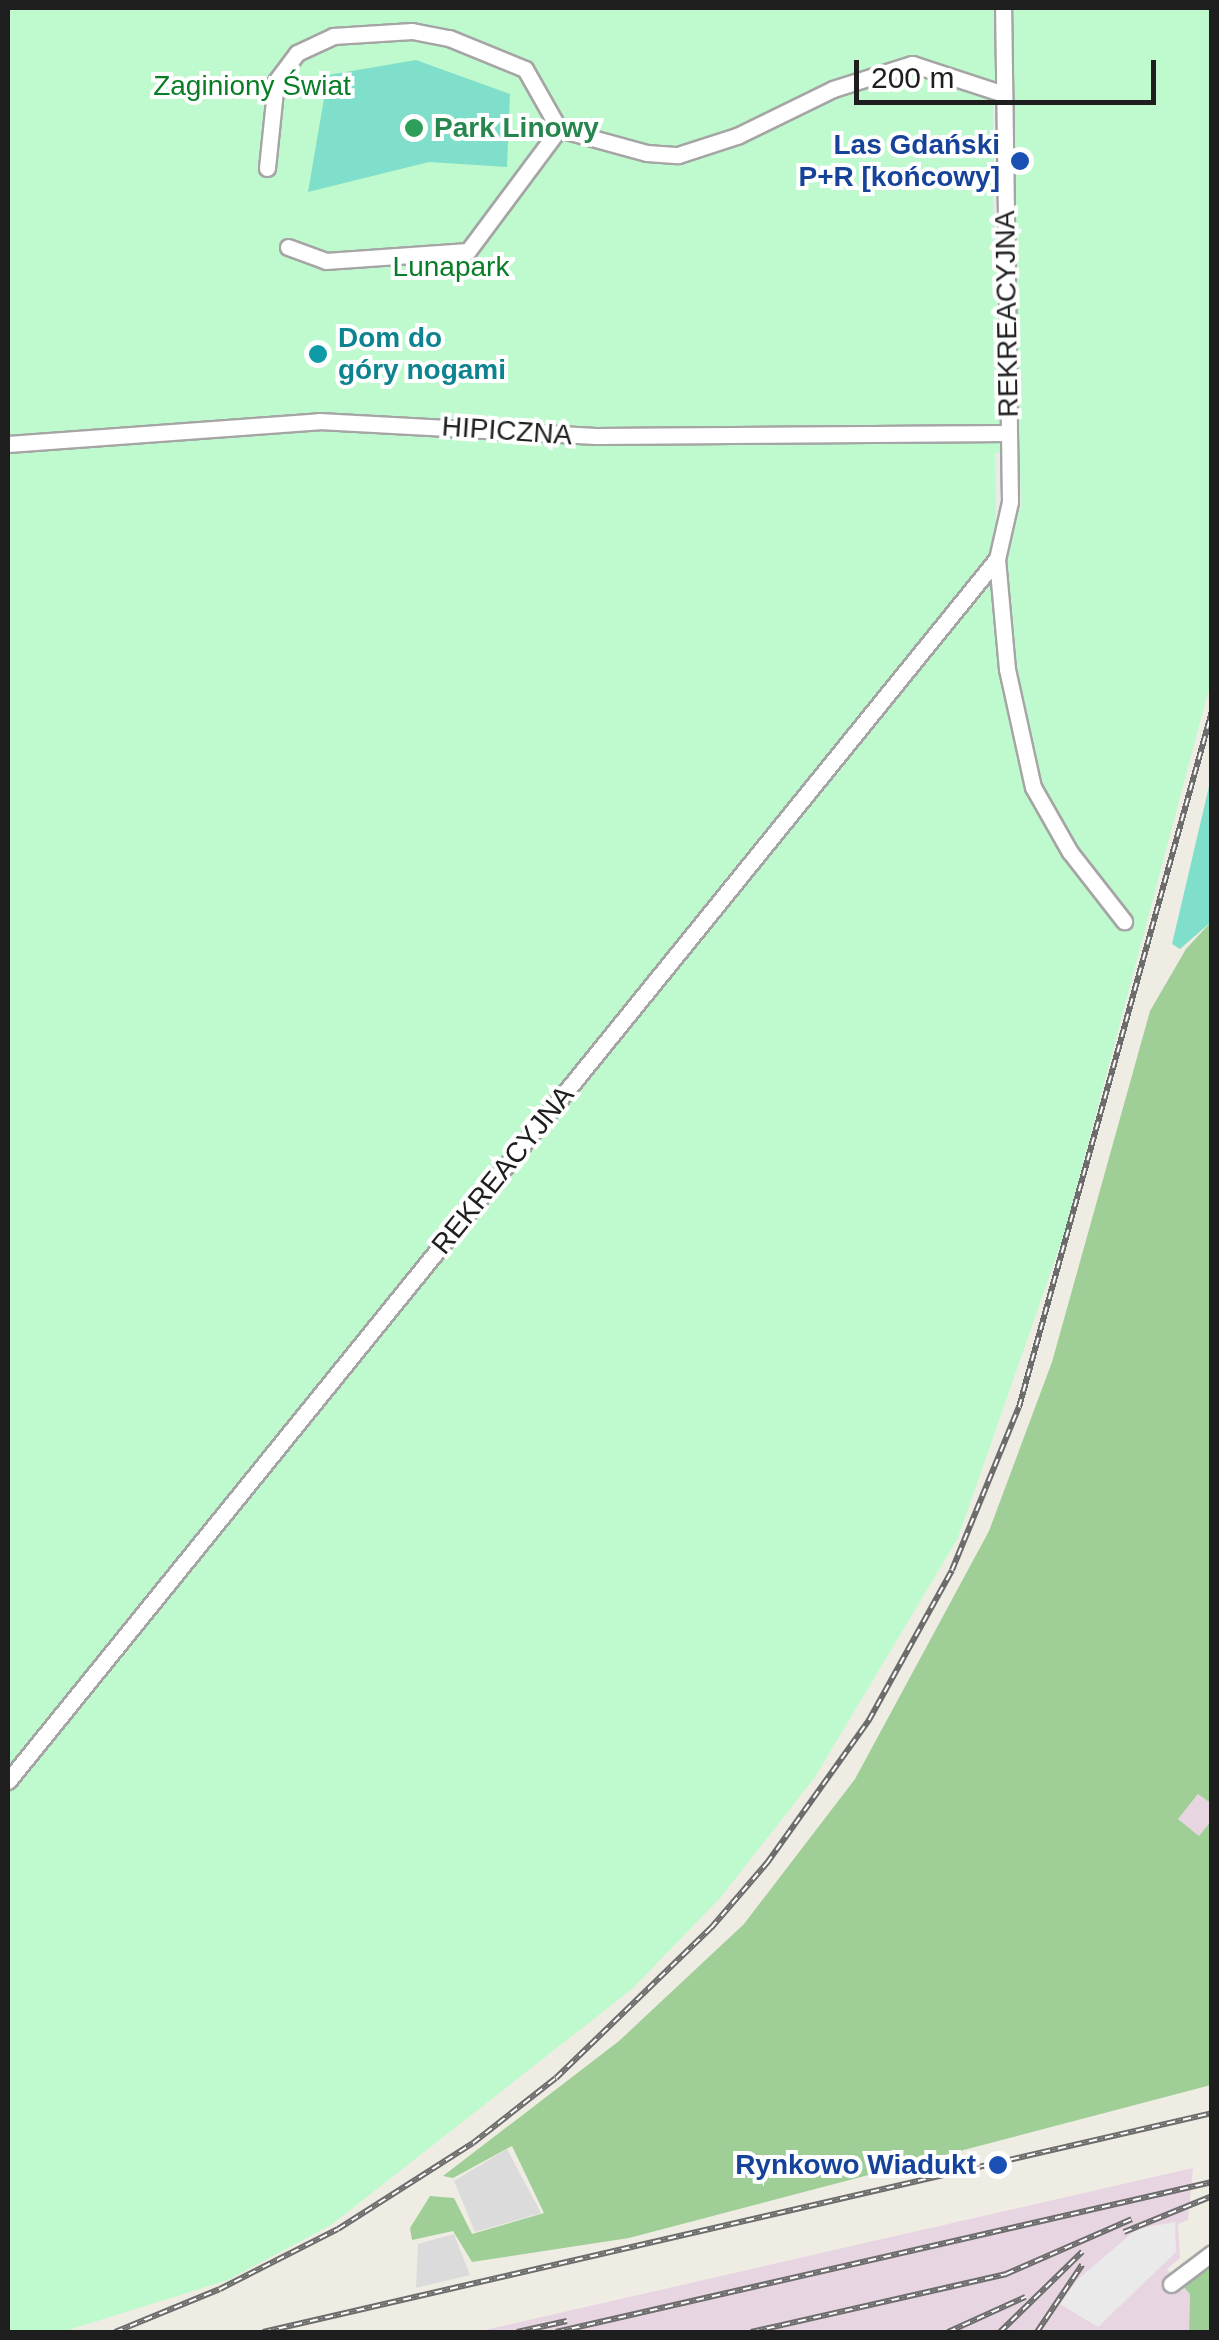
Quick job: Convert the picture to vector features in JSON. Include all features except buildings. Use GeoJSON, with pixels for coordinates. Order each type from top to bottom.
{"type":"FeatureCollection","features":[{"type":"Feature","properties":{"kind":"street","name":"REKREACYJNA"},"geometry":{"type":"LineString","coordinates":[[8,1782],[997,558],[1010,518],[1002,8]]}},
{"type":"Feature","properties":{"kind":"street"},"geometry":{"type":"LineString","coordinates":[[267,168],[276,81],[297,54],[333,36],[412,31],[525,68],[559,129],[615,146],[678,154],[737,136],[833,89],[912,64],[1004,94]]}},
{"type":"Feature","properties":{"kind":"street"},"geometry":{"type":"LineString","coordinates":[[288,247],[326,261],[468,251],[559,129]]}},
{"type":"Feature","properties":{"kind":"street","name":"HIPICZNA"},"geometry":{"type":"LineString","coordinates":[[8,444],[319,421],[596,436],[1008,433]]}},
{"type":"Feature","properties":{"kind":"street","name":"REKREACYJNA"},"geometry":{"type":"LineString","coordinates":[[997,558],[1007,668],[1033,787],[1070,852],[1124,921]]}},
{"type":"Feature","properties":{"kind":"street"},"geometry":{"type":"LineString","coordinates":[[1171,2284],[1212,2253]]}},
{"type":"Feature","properties":{"kind":"shaded area","name":"Park Linowy"},"geometry":{"type":"Polygon","coordinates":[[[416,60],[510,94],[507,167],[429,162],[308,192],[328,75],[416,60]]]}},
{"type":"Feature","properties":{"kind":"shaded area"},"geometry":{"type":"Polygon","coordinates":[[[993,100],[999,100],[1001,244],[994,244],[993,100]]]}},
{"type":"Feature","properties":{"kind":"shaded area"},"geometry":{"type":"Polygon","coordinates":[[[1011,352],[1017,352],[1021,509],[1014,509],[1011,352]]]}},
{"type":"Feature","properties":{"kind":"shaded area"},"geometry":{"type":"Polygon","coordinates":[[[995,453],[1002,453],[1002,531],[996,531],[995,453]]]}},
{"type":"Feature","properties":{"kind":"shaded area"},"geometry":{"type":"Polygon","coordinates":[[[1211,778],[1211,922],[1180,949],[1172,944],[1211,778]]]}},
{"type":"Feature","properties":{"kind":"shaded area"},"geometry":{"type":"Polygon","coordinates":[[[1199,1793],[1211,1804],[1211,1821],[1199,1836],[1178,1819],[1199,1793]]]}},
{"type":"Feature","properties":{"kind":"shaded area"},"geometry":{"type":"Polygon","coordinates":[[[507,2149],[541,2213],[475,2232],[454,2181],[507,2149]]]}},
{"type":"Feature","properties":{"kind":"shaded area"},"geometry":{"type":"Polygon","coordinates":[[[1193,2168],[1188,2220],[1178,2224],[1180,2258],[1167,2269],[1190,2294],[1189,2332],[476,2332],[1193,2168]]]}},
{"type":"Feature","properties":{"kind":"shaded area"},"geometry":{"type":"Polygon","coordinates":[[[1175,2222],[1176,2252],[1098,2327],[1060,2304],[1077,2280],[1137,2229],[1175,2222]]]}},
{"type":"Feature","properties":{"kind":"shaded area"},"geometry":{"type":"Polygon","coordinates":[[[454,2234],[470,2275],[416,2288],[418,2244],[454,2234]]]}},
{"type":"Feature","properties":{"kind":"green space"},"geometry":{"type":"Polygon","coordinates":[[[8,8],[1211,8],[1211,681],[1064,1234],[958,1538],[815,1777],[721,1897],[632,1989],[331,2225],[228,2280],[62,2332],[8,2332],[8,8]]]}},
{"type":"Feature","properties":{"kind":"green space"},"geometry":{"type":"Polygon","coordinates":[[[1211,922],[1212,1804],[1198,1794],[1178,1819],[1199,1836],[1211,1821],[1211,2085],[629,2238],[472,2262],[453,2231],[412,2240],[410,2228],[430,2196],[454,2198],[472,2234],[544,2213],[512,2146],[453,2178],[443,2176],[619,2041],[744,1924],[855,1779],[989,1531],[1052,1362],[1150,1011],[1186,949],[1211,922]]]}},
{"type":"Feature","properties":{"kind":"green space"},"geometry":{"type":"Polygon","coordinates":[[[1211,2259],[1211,2332],[1189,2332],[1190,2294],[1181,2284],[1211,2259]]]}},
{"type":"Feature","properties":{"kind":"railway"},"geometry":{"type":"LineString","coordinates":[[115,2332],[220,2289],[338,2229],[473,2143],[556,2078],[711,1928],[767,1863],[869,1720],[952,1570],[1019,1407],[1212,711]]}},
{"type":"Feature","properties":{"kind":"railway"},"geometry":{"type":"LineString","coordinates":[[263,2332],[1212,2113]]}},
{"type":"Feature","properties":{"kind":"railway"},"geometry":{"type":"LineString","coordinates":[[556,2332],[1212,2182]]}},
{"type":"Feature","properties":{"kind":"railway"},"geometry":{"type":"LineString","coordinates":[[1124,2232],[1212,2196]]}},
{"type":"Feature","properties":{"kind":"railway"},"geometry":{"type":"LineString","coordinates":[[751,2332],[1006,2274],[1132,2219]]}},
{"type":"Feature","properties":{"kind":"railway"},"geometry":{"type":"LineString","coordinates":[[1000,2332],[1082,2252]]}},
{"type":"Feature","properties":{"kind":"railway"},"geometry":{"type":"LineString","coordinates":[[1037,2332],[1082,2265]]}},
{"type":"Feature","properties":{"kind":"railway"},"geometry":{"type":"LineString","coordinates":[[948,2332],[1025,2297]]}},
{"type":"Feature","properties":{"kind":"railway"},"geometry":{"type":"LineString","coordinates":[[517,2332],[567,2321]]}},
{"type":"Feature","properties":{"kind":"place","name":"Park Linowy"},"geometry":{"type":"Point","coordinates":[414,128]}},
{"type":"Feature","properties":{"kind":"place","name":"Las Gdański P+R [końcowy]"},"geometry":{"type":"Point","coordinates":[1020,161]}},
{"type":"Feature","properties":{"kind":"place","name":"Dom do góry nogami"},"geometry":{"type":"Point","coordinates":[318,354]}},
{"type":"Feature","properties":{"kind":"place","name":"Rynkowo Wiadukt"},"geometry":{"type":"Point","coordinates":[998,2165]}},
{"type":"Feature","properties":{"kind":"park label","name":"Zaginiony Świat"},"geometry":{"type":"Point","coordinates":[252,86]}},
{"type":"Feature","properties":{"kind":"park label","name":"Lunapark"},"geometry":{"type":"Point","coordinates":[451,267]}}]}
